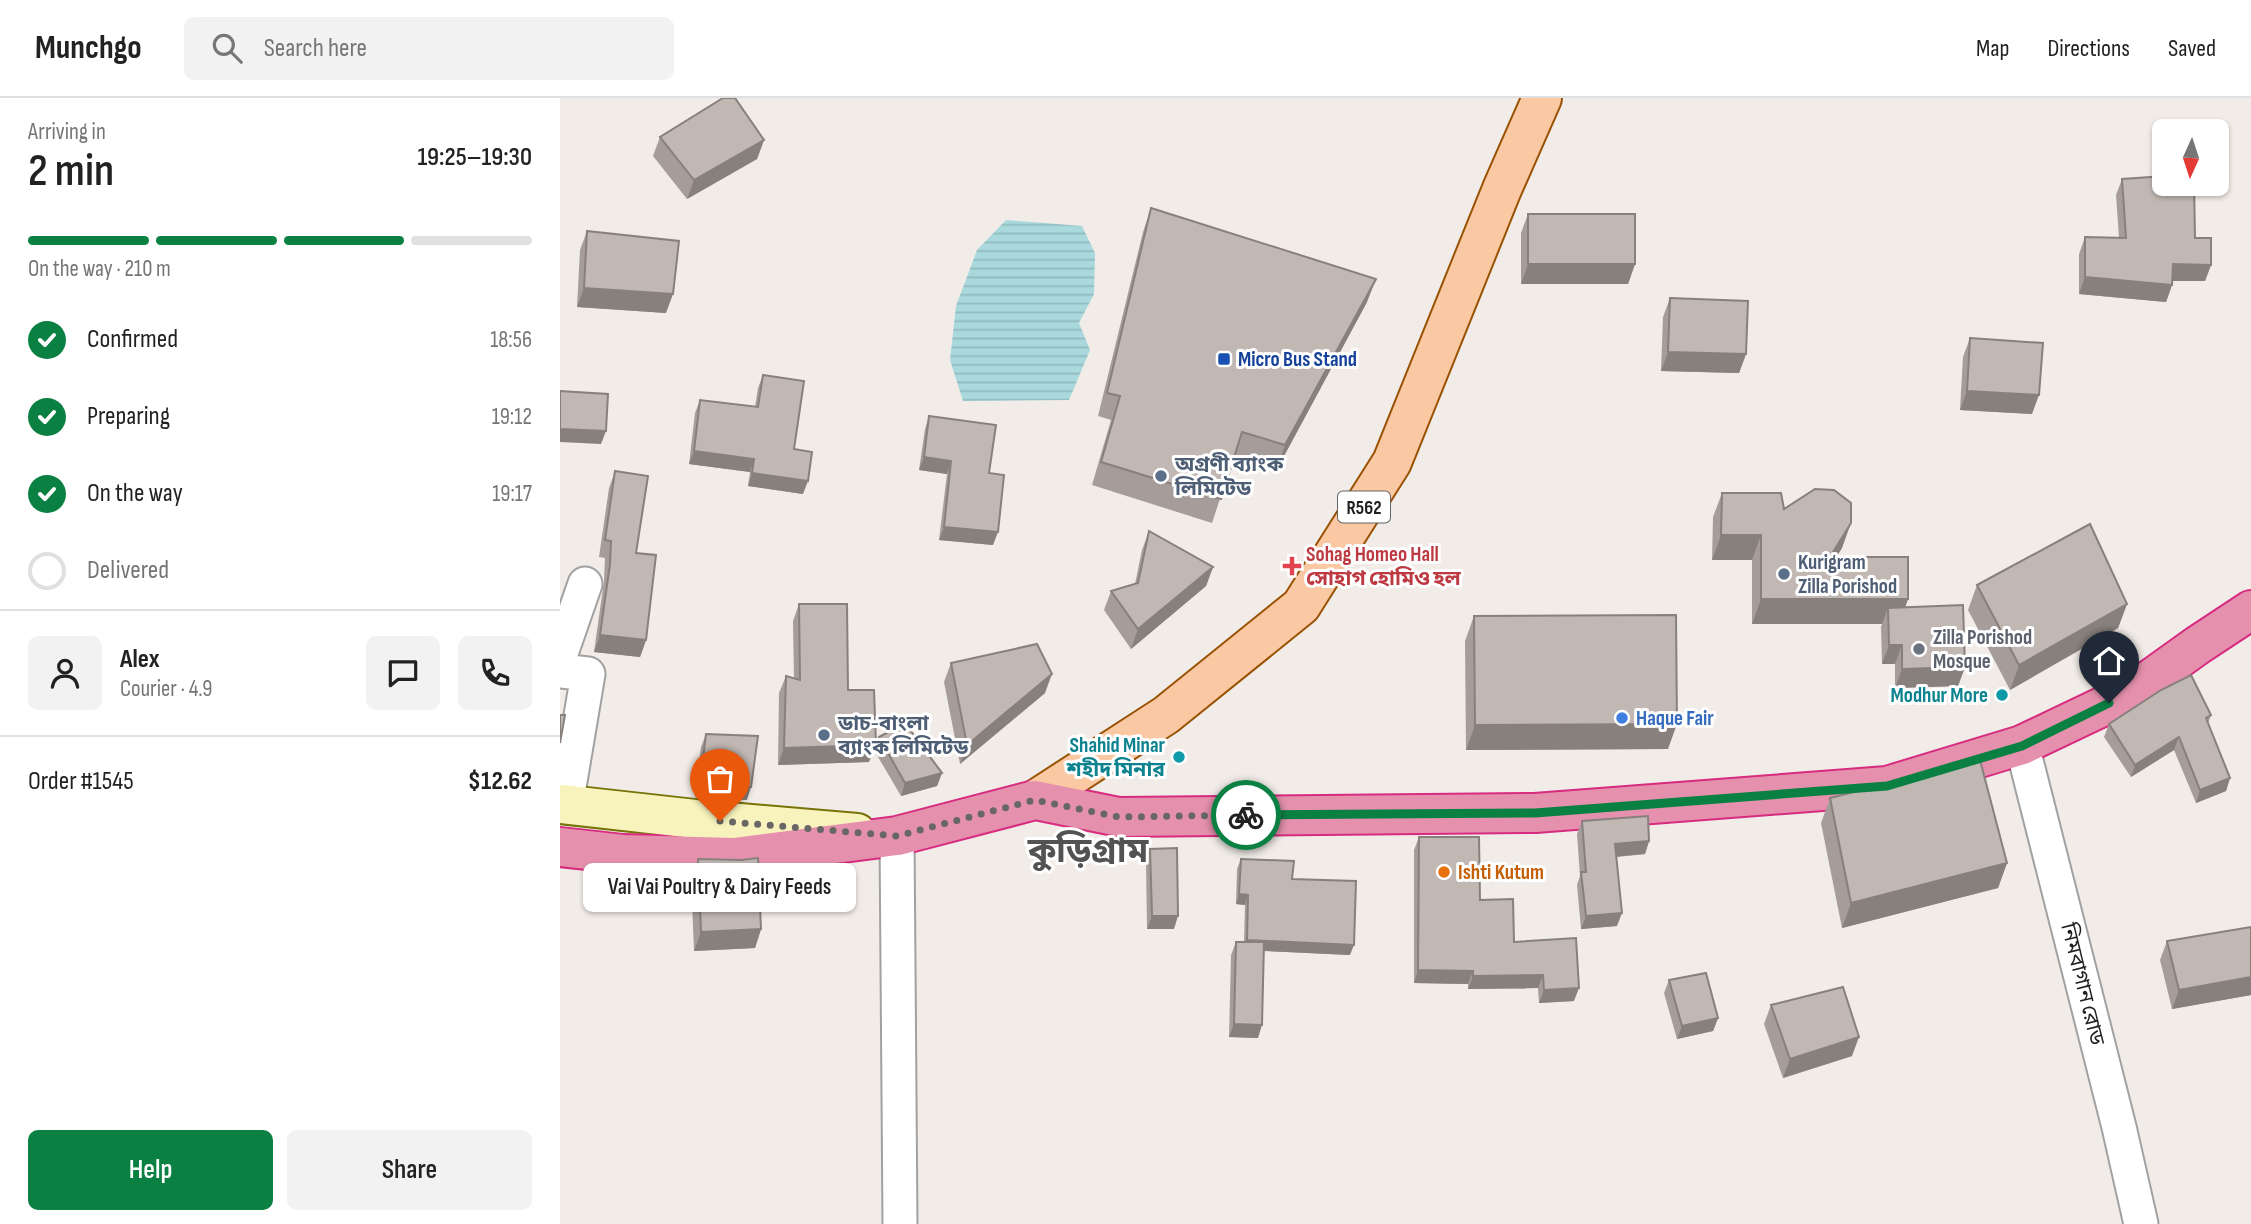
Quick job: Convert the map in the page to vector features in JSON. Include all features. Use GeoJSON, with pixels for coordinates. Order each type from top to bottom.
{"type":"FeatureCollection","features":[{"type":"Feature","properties":{"kind":"highway"},"geometry":{"type":"LineString","coordinates":[[560,847],[623,855],[734,858],[897,836],[1035,800],[1119,817],[1535,813],[1887,786],[2022,746],[2131,693],[2251,610]]}},
{"type":"Feature","properties":{"kind":"main road","name":"R562"},"geometry":{"type":"LineString","coordinates":[[1035,800],[1166,715],[1301,606],[1392,462],[1502,188],[1542,98]]}},
{"type":"Feature","properties":{"kind":"street"},"geometry":{"type":"LineString","coordinates":[[560,656],[585,584]]}},
{"type":"Feature","properties":{"kind":"street"},"geometry":{"type":"LineString","coordinates":[[560,671],[588,674],[563,804],[695,819],[897,836],[900,1224]]}},
{"type":"Feature","properties":{"kind":"street","name":"নিমবাগান রোড"},"geometry":{"type":"LineString","coordinates":[[2022,746],[2141,1224]]}},
{"type":"Feature","properties":{"kind":"water"},"geometry":{"type":"Polygon","coordinates":[[[1006,220],[1082,226],[1095,253],[1094,294],[1079,323],[1090,350],[1069,400],[963,401],[950,360],[956,306],[977,250],[1006,220]]]}},
{"type":"Feature","properties":{"kind":"building"},"geometry":{"type":"Polygon","coordinates":[[[723,98],[735,98],[764,140],[694,180],[660,137],[723,98]]]}},
{"type":"Feature","properties":{"kind":"building"},"geometry":{"type":"Polygon","coordinates":[[[2152,177],[2152,196],[2194,196],[2195,238],[2211,238],[2211,265],[2173,264],[2172,285],[2085,277],[2085,237],[2126,238],[2122,179],[2152,177]]]}},
{"type":"Feature","properties":{"kind":"building","name":"Micro Bus Stand"},"geometry":{"type":"Polygon","coordinates":[[[1151,208],[1376,279],[1285,445],[1242,432],[1221,499],[1101,462],[1120,396],[1107,393],[1151,208]]]}},
{"type":"Feature","properties":{"kind":"building"},"geometry":{"type":"Polygon","coordinates":[[[1528,214],[1635,214],[1635,264],[1528,264],[1528,214]]]}},
{"type":"Feature","properties":{"kind":"building"},"geometry":{"type":"Polygon","coordinates":[[[587,231],[679,241],[673,294],[584,288],[587,231]]]}},
{"type":"Feature","properties":{"kind":"building"},"geometry":{"type":"Polygon","coordinates":[[[1670,298],[1748,301],[1746,354],[1668,352],[1670,298]]]}},
{"type":"Feature","properties":{"kind":"building"},"geometry":{"type":"Polygon","coordinates":[[[1970,338],[2043,343],[2039,395],[1967,391],[1970,338]]]}},
{"type":"Feature","properties":{"kind":"building"},"geometry":{"type":"Polygon","coordinates":[[[763,375],[804,381],[794,449],[812,452],[808,481],[752,473],[754,459],[694,451],[700,400],[758,407],[763,375]]]}},
{"type":"Feature","properties":{"kind":"building"},"geometry":{"type":"Polygon","coordinates":[[[560,391],[608,394],[606,431],[560,429],[560,391]]]}},
{"type":"Feature","properties":{"kind":"building"},"geometry":{"type":"Polygon","coordinates":[[[929,416],[996,425],[989,473],[1004,475],[998,532],[944,527],[951,461],[924,457],[929,416]]]}},
{"type":"Feature","properties":{"kind":"building"},"geometry":{"type":"Polygon","coordinates":[[[615,471],[648,476],[636,553],[656,555],[646,640],[600,635],[610,564],[611,541],[605,540],[615,471]]]}},
{"type":"Feature","properties":{"kind":"building"},"geometry":{"type":"Polygon","coordinates":[[[1815,489],[1834,490],[1851,503],[1851,523],[1830,557],[1908,557],[1908,599],[1761,599],[1761,535],[1721,535],[1722,493],[1781,493],[1784,509],[1815,489]]]}},
{"type":"Feature","properties":{"kind":"building"},"geometry":{"type":"Polygon","coordinates":[[[2090,524],[2127,604],[2019,665],[1977,585],[2090,524]]]}},
{"type":"Feature","properties":{"kind":"building"},"geometry":{"type":"Polygon","coordinates":[[[1149,531],[1213,567],[1138,629],[1111,591],[1138,583],[1149,531]]]}},
{"type":"Feature","properties":{"kind":"building"},"geometry":{"type":"Polygon","coordinates":[[[799,604],[847,604],[848,690],[874,690],[876,745],[784,748],[786,676],[800,680],[799,604]]]}},
{"type":"Feature","properties":{"kind":"building"},"geometry":{"type":"Polygon","coordinates":[[[1963,605],[1965,667],[1902,669],[1902,645],[1889,645],[1888,608],[1963,605]]]}},
{"type":"Feature","properties":{"kind":"building"},"geometry":{"type":"Polygon","coordinates":[[[1676,615],[1677,724],[1475,725],[1474,616],[1676,615]]]}},
{"type":"Feature","properties":{"kind":"building"},"geometry":{"type":"Polygon","coordinates":[[[1037,644],[1052,674],[967,745],[951,663],[1037,644]]]}},
{"type":"Feature","properties":{"kind":"building"},"geometry":{"type":"Polygon","coordinates":[[[2191,675],[2211,715],[2206,718],[2230,778],[2200,790],[2179,737],[2135,765],[2109,724],[2161,690],[2191,675]]]}},
{"type":"Feature","properties":{"kind":"building"},"geometry":{"type":"Polygon","coordinates":[[[560,715],[565,715],[560,743],[560,715]]]}},
{"type":"Feature","properties":{"kind":"building"},"geometry":{"type":"Polygon","coordinates":[[[905,723],[942,773],[905,783],[879,737],[905,723]]]}},
{"type":"Feature","properties":{"kind":"building"},"geometry":{"type":"Polygon","coordinates":[[[706,734],[758,736],[751,787],[700,784],[706,734]]]}},
{"type":"Feature","properties":{"kind":"building"},"geometry":{"type":"Polygon","coordinates":[[[1980,760],[2007,863],[1851,903],[1830,798],[1902,782],[1980,760]]]}},
{"type":"Feature","properties":{"kind":"building"},"geometry":{"type":"Polygon","coordinates":[[[1648,816],[1649,841],[1615,844],[1622,913],[1586,916],[1581,872],[1586,872],[1582,821],[1648,816]]]}},
{"type":"Feature","properties":{"kind":"building"},"geometry":{"type":"Polygon","coordinates":[[[1419,837],[1479,837],[1480,900],[1513,899],[1514,942],[1576,938],[1579,988],[1544,990],[1543,975],[1473,976],[1473,971],[1418,970],[1419,837]]]}},
{"type":"Feature","properties":{"kind":"building"},"geometry":{"type":"Polygon","coordinates":[[[1177,848],[1178,916],[1152,916],[1150,849],[1177,848]]]}},
{"type":"Feature","properties":{"kind":"building"},"geometry":{"type":"Polygon","coordinates":[[[758,858],[761,929],[701,932],[698,859],[758,858]]]}},
{"type":"Feature","properties":{"kind":"building"},"geometry":{"type":"Polygon","coordinates":[[[1241,859],[1294,861],[1292,879],[1356,881],[1354,945],[1247,940],[1248,895],[1239,894],[1241,859]]]}},
{"type":"Feature","properties":{"kind":"building"},"geometry":{"type":"Polygon","coordinates":[[[2251,927],[2251,977],[2179,990],[2167,941],[2251,927]]]}},
{"type":"Feature","properties":{"kind":"building"},"geometry":{"type":"Polygon","coordinates":[[[1236,942],[1264,942],[1262,1025],[1234,1024],[1236,942]]]}},
{"type":"Feature","properties":{"kind":"building"},"geometry":{"type":"Polygon","coordinates":[[[1706,973],[1718,1018],[1682,1026],[1669,980],[1706,973]]]}},
{"type":"Feature","properties":{"kind":"building"},"geometry":{"type":"Polygon","coordinates":[[[1843,987],[1859,1037],[1790,1059],[1771,1005],[1843,987]]]}},
{"type":"Feature","properties":{"kind":"way so far"},"geometry":{"type":"LineString","coordinates":[[720,821],[897,836],[1035,800],[1119,817],[1246,815]]}},
{"type":"Feature","properties":{"kind":"place","name":"Micro Bus Stand"},"geometry":{"type":"Point","coordinates":[1224,359]}},
{"type":"Feature","properties":{"kind":"place","name":"অগ্রণী ব্যাংক লিমিটেড"},"geometry":{"type":"Point","coordinates":[1161,476]}},
{"type":"Feature","properties":{"kind":"place","name":"Sohag Homeo Hall সোহাগ হোমিও হল"},"geometry":{"type":"Point","coordinates":[1292,566]}},
{"type":"Feature","properties":{"kind":"place","name":"Kurigram Zilla Porishod"},"geometry":{"type":"Point","coordinates":[1784,574]}},
{"type":"Feature","properties":{"kind":"place","name":"Zilla Porishod Mosque"},"geometry":{"type":"Point","coordinates":[1919,649]}},
{"type":"Feature","properties":{"kind":"place","name":"Modhur More"},"geometry":{"type":"Point","coordinates":[2002,695]}},
{"type":"Feature","properties":{"kind":"place","name":"Haque Fair"},"geometry":{"type":"Point","coordinates":[1622,718]}},
{"type":"Feature","properties":{"kind":"place","name":"ডাচ-বাংলা ব্যাংক লিমিটেড"},"geometry":{"type":"Point","coordinates":[824,735]}},
{"type":"Feature","properties":{"kind":"place","name":"Shahid Minar শহীদ মিনার"},"geometry":{"type":"Point","coordinates":[1179,757]}},
{"type":"Feature","properties":{"kind":"place","name":"Vai Vai Poultry & Dairy Feeds"},"geometry":{"type":"Point","coordinates":[720,821]}},
{"type":"Feature","properties":{"kind":"place","name":"Ishti Kutum"},"geometry":{"type":"Point","coordinates":[1444,872]}},
{"type":"Feature","properties":{"kind":"district","name":"কুড়িগ্রাম"},"geometry":{"type":"Point","coordinates":[1088,850]}},
{"type":"Feature","properties":{"kind":"route"},"geometry":{"type":"LineString","coordinates":[[1246,815],[1535,813],[1887,786],[2022,746],[2109,703]]}}]}
